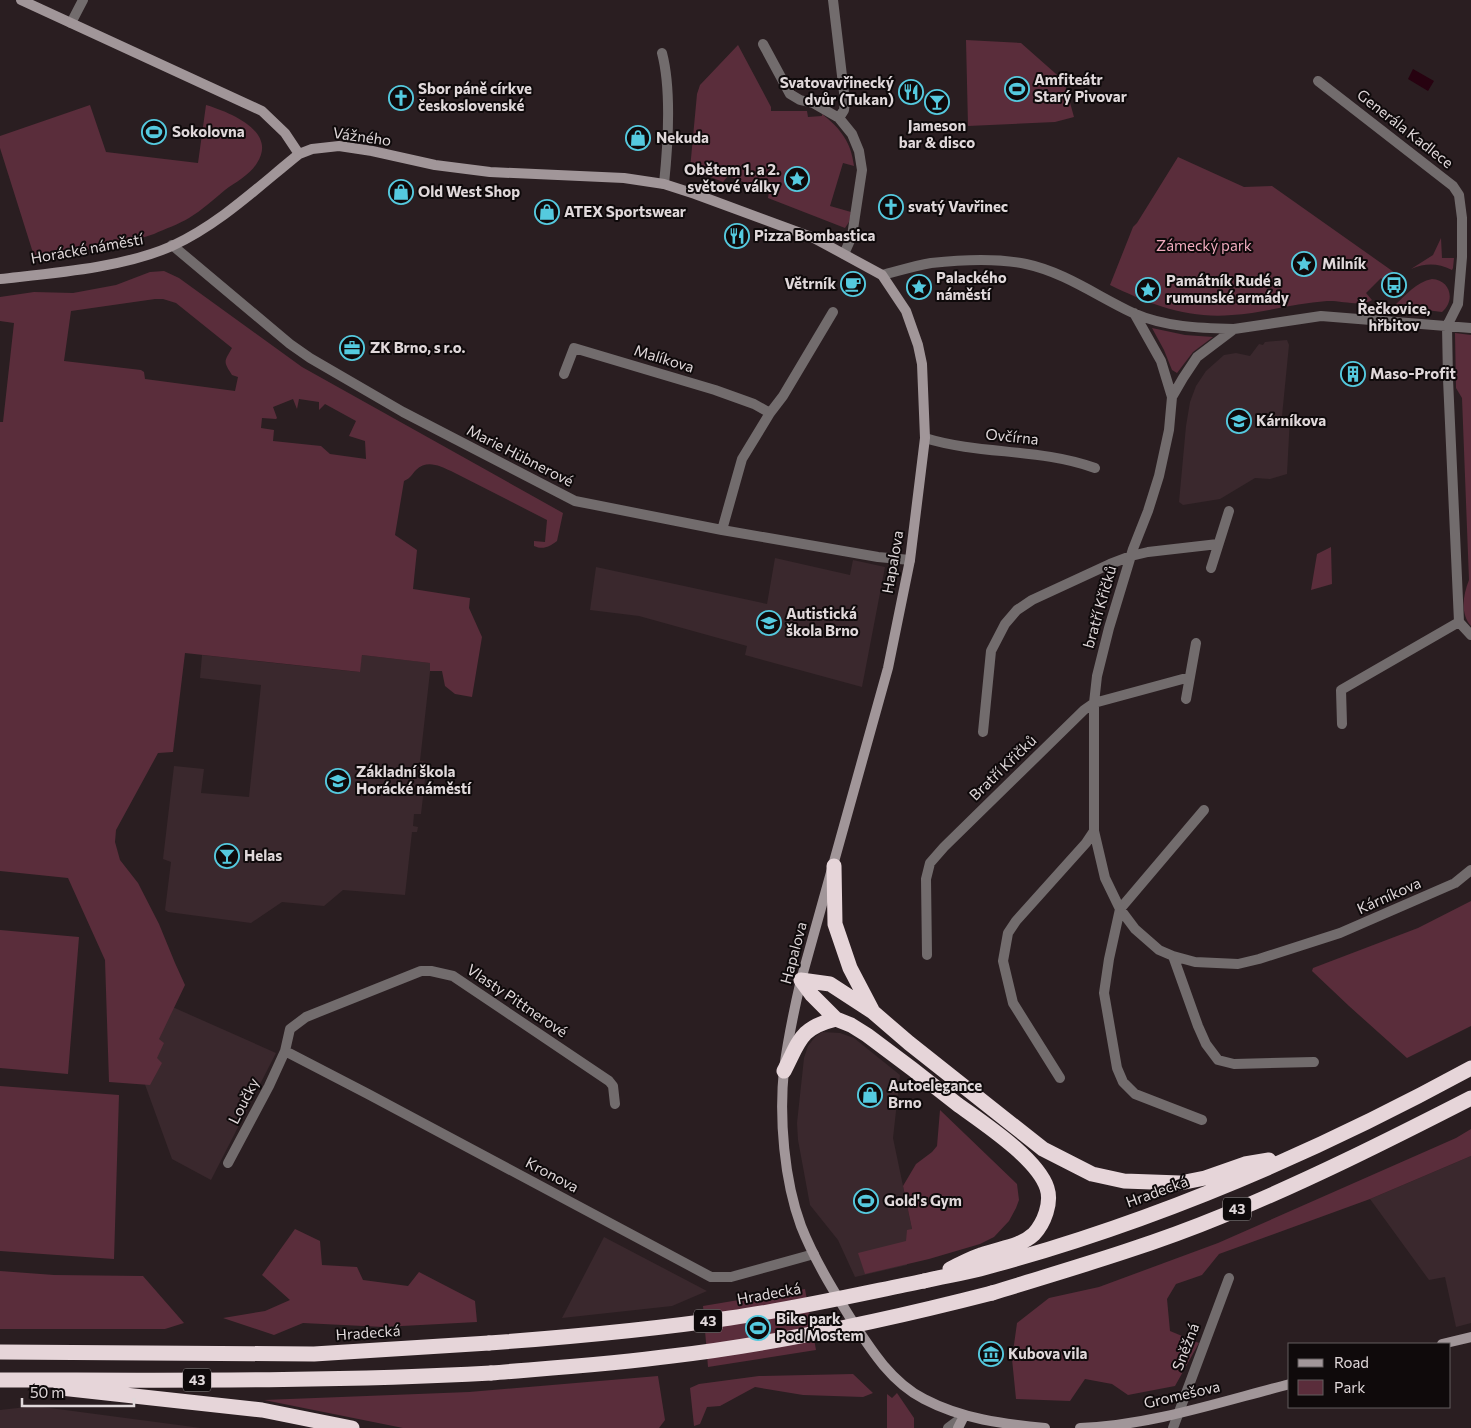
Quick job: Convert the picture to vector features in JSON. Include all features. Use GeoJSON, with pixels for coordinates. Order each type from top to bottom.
{"type":"FeatureCollection","features":[{"type":"Feature","properties":{"kind":"highway"},"geometry":{"type":"LineString","coordinates":[[834,866],[835,924],[850,968],[873,1012]]}},
{"type":"Feature","properties":{"kind":"highway"},"geometry":{"type":"LineString","coordinates":[[801,980],[830,984],[873,1012],[909,1043],[1042,1148],[1092,1174],[1124,1181],[1180,1183],[1205,1178],[1245,1164],[1295,1156]]}},
{"type":"Feature","properties":{"kind":"highway"},"geometry":{"type":"LineString","coordinates":[[801,980],[812,995],[836,1019],[851,1025],[867,1035],[1022,1155],[1038,1172],[1048,1190],[1045,1216],[1040,1225],[1025,1240],[984,1261]]}},
{"type":"Feature","properties":{"kind":"highway"},"geometry":{"type":"LineString","coordinates":[[784,1071],[802,1034],[820,1023],[836,1019]]}},
{"type":"Feature","properties":{"kind":"highway","name":"Hradecká"},"geometry":{"type":"LineString","coordinates":[[0,1352],[314,1354],[489,1343],[651,1329],[732,1318],[816,1303],[924,1281],[984,1261],[1073,1241],[1170,1207],[1295,1156],[1429,1091],[1471,1068]]}},
{"type":"Feature","properties":{"kind":"highway","name":"43"},"geometry":{"type":"LineString","coordinates":[[0,1380],[297,1380],[491,1373],[634,1361],[742,1346],[890,1318],[992,1293],[1128,1251],[1221,1216],[1311,1178],[1471,1098]]}},
{"type":"Feature","properties":{"kind":"highway"},"geometry":{"type":"LineString","coordinates":[[0,1380],[262,1410],[352,1428]]}},
{"type":"Feature","properties":{"kind":"street"},"geometry":{"type":"LineString","coordinates":[[21,0],[262,111],[285,133],[299,154]]}},
{"type":"Feature","properties":{"kind":"street"},"geometry":{"type":"LineString","coordinates":[[71,23],[83,0]]}},
{"type":"Feature","properties":{"kind":"street"},"geometry":{"type":"LineString","coordinates":[[833,0],[844,79],[844,110],[839,118]]}},
{"type":"Feature","properties":{"kind":"street"},"geometry":{"type":"LineString","coordinates":[[763,44],[790,94],[800,100],[813,103],[839,118],[852,134],[859,151],[862,170],[852,236],[844,254]]}},
{"type":"Feature","properties":{"kind":"street"},"geometry":{"type":"LineString","coordinates":[[662,53],[667,70],[668,93],[664,184],[814,238],[882,274],[906,311],[918,345],[922,364],[925,438]]}},
{"type":"Feature","properties":{"kind":"street","name":"Generála Kadlece"},"geometry":{"type":"LineString","coordinates":[[1318,81],[1453,186],[1459,195],[1462,218],[1461,284],[1458,304],[1447,326]]}},
{"type":"Feature","properties":{"kind":"street","name":"Vážného"},"geometry":{"type":"LineString","coordinates":[[299,154],[312,149],[339,146],[435,165],[490,172],[624,178],[664,184]]}},
{"type":"Feature","properties":{"kind":"street","name":"Horácké náměstí"},"geometry":{"type":"LineString","coordinates":[[0,279],[112,263],[146,255],[172,246],[218,219],[299,154]]}},
{"type":"Feature","properties":{"kind":"street","name":"Marie Hübnerové"},"geometry":{"type":"LineString","coordinates":[[172,246],[290,344],[319,363],[420,421],[575,501],[722,530],[878,557],[910,560]]}},
{"type":"Feature","properties":{"kind":"street"},"geometry":{"type":"LineString","coordinates":[[882,274],[936,263],[972,261],[1018,263],[1060,275],[1134,313],[1176,326],[1234,329],[1321,316],[1471,328]]}},
{"type":"Feature","properties":{"kind":"street"},"geometry":{"type":"LineString","coordinates":[[722,530],[742,459],[770,413],[783,396],[833,312]]}},
{"type":"Feature","properties":{"kind":"street"},"geometry":{"type":"LineString","coordinates":[[1134,313],[1161,361],[1172,397]]}},
{"type":"Feature","properties":{"kind":"street"},"geometry":{"type":"LineString","coordinates":[[1447,326],[1459,622],[1471,635]]}},
{"type":"Feature","properties":{"kind":"street"},"geometry":{"type":"LineString","coordinates":[[1172,397],[1197,357],[1234,329]]}},
{"type":"Feature","properties":{"kind":"street","name":"Malíkova"},"geometry":{"type":"LineString","coordinates":[[564,374],[574,348],[715,390],[754,404],[770,413]]}},
{"type":"Feature","properties":{"kind":"street","name":"bratří Křičků"},"geometry":{"type":"LineString","coordinates":[[1172,397],[1169,430],[1159,476],[1131,556],[1101,656],[1094,703],[1094,831],[1105,878],[1120,909],[1135,929],[1159,950],[1173,956],[1195,962],[1238,964],[1314,942]]}},
{"type":"Feature","properties":{"kind":"street","name":"Ovčírna"},"geometry":{"type":"LineString","coordinates":[[925,438],[944,444],[977,449],[1052,457],[1080,462],[1095,468]]}},
{"type":"Feature","properties":{"kind":"street","name":"Hapalova"},"geometry":{"type":"LineString","coordinates":[[925,438],[910,560],[888,668],[801,980],[792,1020],[784,1071],[784,1136],[788,1173],[794,1204],[801,1224],[814,1254],[872,1352],[906,1388],[923,1399],[964,1416]]}},
{"type":"Feature","properties":{"kind":"street"},"geometry":{"type":"LineString","coordinates":[[1211,568],[1229,511]]}},
{"type":"Feature","properties":{"kind":"street","name":"Bratří Křičků"},"geometry":{"type":"LineString","coordinates":[[983,732],[991,651],[1005,624],[1017,610],[1032,600],[1131,556],[1148,552],[1218,544]]}},
{"type":"Feature","properties":{"kind":"street"},"geometry":{"type":"LineString","coordinates":[[1342,724],[1341,690],[1459,622]]}},
{"type":"Feature","properties":{"kind":"street"},"geometry":{"type":"LineString","coordinates":[[1186,699],[1196,643]]}},
{"type":"Feature","properties":{"kind":"street","name":"Bratří Křičků"},"geometry":{"type":"LineString","coordinates":[[927,955],[926,879],[930,863],[944,847],[1084,710],[1094,703],[1190,677]]}},
{"type":"Feature","properties":{"kind":"street"},"geometry":{"type":"LineString","coordinates":[[1202,1120],[1135,1094],[1123,1082],[1117,1068],[1104,993],[1120,909],[1204,810]]}},
{"type":"Feature","properties":{"kind":"street"},"geometry":{"type":"LineString","coordinates":[[1060,1078],[1013,1003],[1003,961],[1008,933],[1016,921],[1086,844],[1094,831]]}},
{"type":"Feature","properties":{"kind":"street","name":"Kárníkova"},"geometry":{"type":"LineString","coordinates":[[1314,942],[1340,933],[1455,883],[1471,870]]}},
{"type":"Feature","properties":{"kind":"street"},"geometry":{"type":"LineString","coordinates":[[1173,956],[1198,1026],[1206,1044],[1218,1060],[1234,1064],[1314,1062]]}},
{"type":"Feature","properties":{"kind":"street","name":"Vlasty Pittnerové"},"geometry":{"type":"LineString","coordinates":[[285,1051],[290,1029],[306,1017],[407,976],[421,971],[431,971],[453,976],[609,1081],[613,1086],[615,1104]]}},
{"type":"Feature","properties":{"kind":"street","name":"Loučky"},"geometry":{"type":"LineString","coordinates":[[228,1163],[269,1086],[285,1051]]}},
{"type":"Feature","properties":{"kind":"street","name":"Kronova"},"geometry":{"type":"LineString","coordinates":[[285,1051],[711,1277],[732,1277],[814,1254]]}},
{"type":"Feature","properties":{"kind":"street","name":"Sněžná"},"geometry":{"type":"LineString","coordinates":[[1172,1428],[1229,1278]]}},
{"type":"Feature","properties":{"kind":"street"},"geometry":{"type":"LineString","coordinates":[[1446,1343],[1471,1337]]}},
{"type":"Feature","properties":{"kind":"street","name":"Gromešova"},"geometry":{"type":"LineString","coordinates":[[1080,1428],[1123,1424],[1288,1385]]}},
{"type":"Feature","properties":{"kind":"street"},"geometry":{"type":"LineString","coordinates":[[958,1428],[964,1416]]}},
{"type":"Feature","properties":{"kind":"street"},"geometry":{"type":"LineString","coordinates":[[948,1428],[964,1416],[1009,1425],[1045,1428]]}},
{"type":"Feature","properties":{"kind":"shaded area"},"geometry":{"type":"Polygon","coordinates":[[[1413,69],[1434,81],[1428,91],[1408,79],[1413,69]]]}},
{"type":"Feature","properties":{"kind":"shaded area","name":"Kárníkova"},"geometry":{"type":"Polygon","coordinates":[[[1287,340],[1289,345],[1282,416],[1290,417],[1287,474],[1270,479],[1255,478],[1220,499],[1183,505],[1179,502],[1186,426],[1190,402],[1196,386],[1206,371],[1224,355],[1236,353],[1250,356],[1259,344],[1263,345],[1265,342],[1287,340]]]}},
{"type":"Feature","properties":{"kind":"shaded area","name":"Autistická škola Brno"},"geometry":{"type":"Polygon","coordinates":[[[775,558],[850,575],[853,560],[885,567],[862,687],[745,655],[747,646],[639,616],[590,610],[596,567],[767,604],[775,558]]]}},
{"type":"Feature","properties":{"kind":"shaded area","name":"Základní škola Horácké náměstí"},"geometry":{"type":"Polygon","coordinates":[[[202,655],[359,672],[362,655],[431,663],[420,761],[427,762],[421,814],[414,814],[413,826],[418,827],[417,832],[412,832],[405,895],[343,890],[324,906],[282,902],[251,923],[168,912],[165,910],[171,862],[163,859],[174,766],[204,769],[201,793],[249,797],[261,685],[200,678],[202,655]]]}},
{"type":"Feature","properties":{"kind":"shaded area"},"geometry":{"type":"Polygon","coordinates":[[[168,1005],[276,1053],[211,1180],[172,1159],[143,1079],[168,1005]]]}},
{"type":"Feature","properties":{"kind":"shaded area"},"geometry":{"type":"Polygon","coordinates":[[[822,1032],[840,1033],[854,1038],[900,1075],[893,1138],[912,1229],[907,1265],[855,1277],[838,1240],[810,1205],[798,1140],[797,1123],[804,1058],[808,1046],[822,1032]]]}},
{"type":"Feature","properties":{"kind":"shaded area"},"geometry":{"type":"Polygon","coordinates":[[[1471,1156],[1471,1323],[1456,1327],[1445,1277],[1429,1280],[1370,1199],[1471,1156]]]}},
{"type":"Feature","properties":{"kind":"shaded area"},"geometry":{"type":"Polygon","coordinates":[[[604,1237],[707,1291],[672,1306],[562,1318],[604,1237]]]}},
{"type":"Feature","properties":{"kind":"shaded area"},"geometry":{"type":"Polygon","coordinates":[[[35,1406],[201,1428],[0,1428],[0,1410],[35,1406]]]}},
{"type":"Feature","properties":{"kind":"green space","name":"Amfiteátr Starý Pivovar"},"geometry":{"type":"Polygon","coordinates":[[[966,40],[1021,43],[1064,81],[1074,117],[1055,122],[968,126],[966,40]]]}},
{"type":"Feature","properties":{"kind":"green space"},"geometry":{"type":"Polygon","coordinates":[[[738,45],[771,107],[771,111],[807,111],[808,117],[822,116],[822,114],[835,125],[848,143],[854,166],[843,163],[830,206],[851,212],[849,222],[845,228],[768,198],[769,192],[728,176],[723,182],[690,169],[697,94],[700,85],[738,45]]]}},
{"type":"Feature","properties":{"kind":"green space"},"geometry":{"type":"Polygon","coordinates":[[[90,105],[106,152],[198,163],[206,105],[238,118],[248,125],[256,132],[261,141],[262,152],[257,163],[247,175],[198,212],[176,224],[154,234],[124,243],[34,256],[0,148],[0,136],[90,105]]]}},
{"type":"Feature","properties":{"kind":"green space","name":"Zámecký park"},"geometry":{"type":"Polygon","coordinates":[[[1178,157],[1244,187],[1272,186],[1398,275],[1388,285],[1381,278],[1366,293],[1372,300],[1368,302],[1327,301],[1244,314],[1216,316],[1169,309],[1110,285],[1133,227],[1178,157]]]}},
{"type":"Feature","properties":{"kind":"green space"},"geometry":{"type":"Polygon","coordinates":[[[1441,238],[1442,258],[1454,258],[1452,270],[1431,265],[1411,269],[1433,255],[1441,238]]]}},
{"type":"Feature","properties":{"kind":"green space"},"geometry":{"type":"Polygon","coordinates":[[[164,271],[179,278],[302,367],[563,513],[557,541],[540,548],[534,546],[534,541],[545,542],[547,520],[451,471],[434,464],[429,464],[420,467],[410,478],[404,481],[395,535],[417,550],[413,589],[470,598],[469,608],[482,637],[472,697],[455,694],[445,686],[442,671],[430,671],[430,663],[362,655],[360,672],[185,653],[173,752],[158,753],[116,830],[115,842],[120,860],[138,883],[159,924],[185,985],[159,1039],[164,1043],[157,1058],[162,1063],[150,1085],[109,1082],[105,960],[68,878],[0,871],[0,422],[3,422],[14,323],[0,321],[0,297],[34,292],[73,293],[116,285],[150,272],[164,271]],[[155,299],[71,311],[64,361],[141,370],[144,372],[145,379],[235,391],[238,377],[232,375],[226,362],[232,348],[176,303],[155,299]],[[293,399],[273,407],[276,419],[262,418],[261,428],[274,430],[273,441],[321,446],[330,454],[366,459],[365,441],[349,436],[356,421],[325,404],[319,410],[319,402],[299,399],[297,409],[293,399]]]}},
{"type":"Feature","properties":{"kind":"green space"},"geometry":{"type":"Polygon","coordinates":[[[1432,279],[1443,283],[1449,291],[1449,302],[1442,312],[1394,306],[1416,286],[1432,279]]]}},
{"type":"Feature","properties":{"kind":"green space"},"geometry":{"type":"Polygon","coordinates":[[[1152,328],[1185,335],[1213,337],[1193,352],[1177,373],[1172,370],[1152,328]]]}},
{"type":"Feature","properties":{"kind":"green space"},"geometry":{"type":"Polygon","coordinates":[[[1455,333],[1471,335],[1471,626],[1464,610],[1465,592],[1469,580],[1462,398],[1456,388],[1455,333]]]}},
{"type":"Feature","properties":{"kind":"green space"},"geometry":{"type":"Polygon","coordinates":[[[1331,547],[1332,584],[1311,590],[1317,554],[1331,547]]]}},
{"type":"Feature","properties":{"kind":"green space"},"geometry":{"type":"Polygon","coordinates":[[[1471,901],[1471,1026],[1407,1058],[1312,971],[1313,968],[1418,928],[1471,901]]]}},
{"type":"Feature","properties":{"kind":"green space"},"geometry":{"type":"Polygon","coordinates":[[[0,930],[79,937],[68,1074],[0,1068],[0,930]]]}},
{"type":"Feature","properties":{"kind":"green space"},"geometry":{"type":"Polygon","coordinates":[[[0,1086],[119,1095],[114,1259],[0,1251],[0,1086]]]}},
{"type":"Feature","properties":{"kind":"green space"},"geometry":{"type":"Polygon","coordinates":[[[940,1110],[1017,1184],[1019,1200],[1016,1208],[1009,1221],[994,1237],[980,1244],[929,1259],[865,1274],[858,1253],[906,1241],[907,1230],[912,1229],[903,1186],[916,1164],[937,1146],[940,1110]]]}},
{"type":"Feature","properties":{"kind":"green space"},"geometry":{"type":"Polygon","coordinates":[[[1471,1129],[1471,1156],[1370,1199],[1219,1254],[1202,1275],[1176,1284],[1167,1299],[1170,1331],[1199,1343],[1175,1386],[1128,1395],[1112,1384],[1085,1379],[1070,1401],[1016,1399],[1012,1359],[1017,1323],[1049,1298],[1099,1287],[1218,1243],[1456,1138],[1471,1129]]]}},
{"type":"Feature","properties":{"kind":"green space"},"geometry":{"type":"Polygon","coordinates":[[[295,1229],[320,1241],[322,1265],[357,1267],[363,1280],[408,1286],[419,1272],[475,1301],[477,1322],[383,1327],[303,1323],[274,1335],[223,1318],[265,1311],[290,1300],[262,1275],[295,1229]]]}},
{"type":"Feature","properties":{"kind":"green space"},"geometry":{"type":"Polygon","coordinates":[[[0,1271],[54,1275],[143,1276],[184,1323],[165,1329],[0,1329],[0,1271]]]}},
{"type":"Feature","properties":{"kind":"green space","name":"Bike park Pod Mostem"},"geometry":{"type":"Polygon","coordinates":[[[805,1289],[816,1350],[708,1367],[703,1306],[805,1289]]]}},
{"type":"Feature","properties":{"kind":"green space"},"geometry":{"type":"Polygon","coordinates":[[[853,1374],[873,1393],[863,1397],[803,1395],[755,1387],[720,1406],[707,1407],[700,1424],[694,1426],[690,1388],[699,1384],[759,1376],[853,1374]]]}},
{"type":"Feature","properties":{"kind":"green space"},"geometry":{"type":"Polygon","coordinates":[[[658,1376],[665,1420],[659,1428],[403,1428],[264,1400],[469,1392],[658,1376]]]}},
{"type":"Feature","properties":{"kind":"green space"},"geometry":{"type":"Polygon","coordinates":[[[897,1393],[914,1418],[914,1428],[887,1428],[887,1394],[892,1398],[897,1393]]]}},
{"type":"Feature","properties":{"kind":"place","name":"Amfiteátr Starý Pivovar"},"geometry":{"type":"Point","coordinates":[1017,89]}},
{"type":"Feature","properties":{"kind":"place","name":"Svatovavřinecký dvůr (Tukan)"},"geometry":{"type":"Point","coordinates":[911,92]}},
{"type":"Feature","properties":{"kind":"place","name":"Sbor páně církve československé"},"geometry":{"type":"Point","coordinates":[401,98]}},
{"type":"Feature","properties":{"kind":"place","name":"Jameson bar & disco"},"geometry":{"type":"Point","coordinates":[937,102]}},
{"type":"Feature","properties":{"kind":"place","name":"Sokolovna"},"geometry":{"type":"Point","coordinates":[154,132]}},
{"type":"Feature","properties":{"kind":"place","name":"Nekuda"},"geometry":{"type":"Point","coordinates":[638,138]}},
{"type":"Feature","properties":{"kind":"place","name":"Obětem 1. a 2. světové války"},"geometry":{"type":"Point","coordinates":[797,179]}},
{"type":"Feature","properties":{"kind":"place","name":"Old West Shop"},"geometry":{"type":"Point","coordinates":[401,192]}},
{"type":"Feature","properties":{"kind":"place","name":"svatý Vavřinec"},"geometry":{"type":"Point","coordinates":[891,207]}},
{"type":"Feature","properties":{"kind":"place","name":"ATEX Sportswear"},"geometry":{"type":"Point","coordinates":[547,212]}},
{"type":"Feature","properties":{"kind":"place","name":"Pizza Bombastica"},"geometry":{"type":"Point","coordinates":[737,236]}},
{"type":"Feature","properties":{"kind":"place","name":"Milník"},"geometry":{"type":"Point","coordinates":[1304,264]}},
{"type":"Feature","properties":{"kind":"place","name":"Větrník"},"geometry":{"type":"Point","coordinates":[853,284]}},
{"type":"Feature","properties":{"kind":"place","name":"Řečkovice, hřbitov"},"geometry":{"type":"Point","coordinates":[1394,285]}},
{"type":"Feature","properties":{"kind":"place","name":"Palackého náměstí"},"geometry":{"type":"Point","coordinates":[919,287]}},
{"type":"Feature","properties":{"kind":"place","name":"Památník Rudé a rumunské armády"},"geometry":{"type":"Point","coordinates":[1148,290]}},
{"type":"Feature","properties":{"kind":"place","name":"ZK Brno, s r.o."},"geometry":{"type":"Point","coordinates":[352,348]}},
{"type":"Feature","properties":{"kind":"place","name":"Maso-Profit"},"geometry":{"type":"Point","coordinates":[1353,374]}},
{"type":"Feature","properties":{"kind":"place","name":"Kárníkova"},"geometry":{"type":"Point","coordinates":[1239,421]}},
{"type":"Feature","properties":{"kind":"place","name":"Autistická škola Brno"},"geometry":{"type":"Point","coordinates":[769,623]}},
{"type":"Feature","properties":{"kind":"place","name":"Základní škola Horácké náměstí"},"geometry":{"type":"Point","coordinates":[338,781]}},
{"type":"Feature","properties":{"kind":"place","name":"Helas"},"geometry":{"type":"Point","coordinates":[227,856]}},
{"type":"Feature","properties":{"kind":"place","name":"Autoelegance Brno"},"geometry":{"type":"Point","coordinates":[870,1095]}},
{"type":"Feature","properties":{"kind":"place","name":"Gold's Gym"},"geometry":{"type":"Point","coordinates":[866,1201]}},
{"type":"Feature","properties":{"kind":"place","name":"Bike park Pod Mostem"},"geometry":{"type":"Point","coordinates":[758,1328]}},
{"type":"Feature","properties":{"kind":"place","name":"Kubova vila"},"geometry":{"type":"Point","coordinates":[991,1354]}}]}
